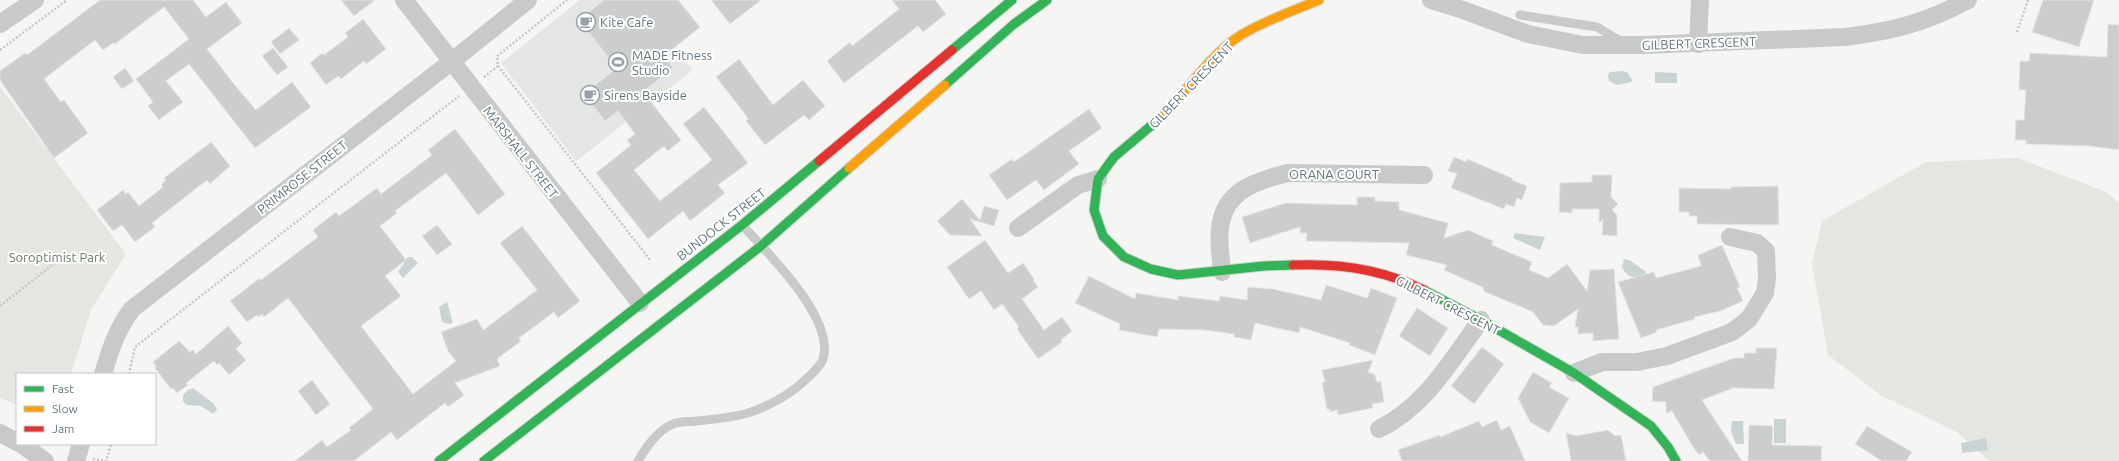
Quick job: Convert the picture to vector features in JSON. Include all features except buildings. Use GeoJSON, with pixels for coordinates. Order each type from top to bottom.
{"type":"FeatureCollection","features":[{"type":"Feature","properties":{"kind":"main road"},"geometry":{"type":"LineString","coordinates":[[484,461],[761,246],[1014,24],[1047,0]]}},
{"type":"Feature","properties":{"kind":"main road","name":"GILBERT CRESCENT"},"geometry":{"type":"LineString","coordinates":[[1320,0],[1264,22],[1240,36],[1217,55],[1159,121],[1114,157],[1098,179],[1094,210],[1103,236],[1124,257],[1151,269],[1178,275],[1222,272],[1264,266],[1307,264],[1350,267],[1378,272],[1406,281],[1481,320],[1574,373],[1651,426],[1668,447],[1676,461]]}},
{"type":"Feature","properties":{"kind":"main road","name":"BUNDOCK STREET"},"geometry":{"type":"LineString","coordinates":[[439,461],[742,225],[1003,3]]}},
{"type":"Feature","properties":{"kind":"street"},"geometry":{"type":"LineString","coordinates":[[0,24],[35,0]]}},
{"type":"Feature","properties":{"kind":"street","name":"MARSHALL STREET"},"geometry":{"type":"LineString","coordinates":[[404,0],[470,87],[640,303]]}},
{"type":"Feature","properties":{"kind":"street","name":"PRIMROSE STREET"},"geometry":{"type":"LineString","coordinates":[[103,373],[114,338],[122,322],[132,309],[451,62],[528,0]]}},
{"type":"Feature","properties":{"kind":"street","name":"GILBERT CRESCENT"},"geometry":{"type":"LineString","coordinates":[[1431,0],[1528,34],[1583,45],[1698,44],[1845,37],[1873,34],[1921,23],[1968,0]]}},
{"type":"Feature","properties":{"kind":"street"},"geometry":{"type":"LineString","coordinates":[[1698,44],[1700,0]]}},
{"type":"Feature","properties":{"kind":"street","name":"ORANA COURT"},"geometry":{"type":"LineString","coordinates":[[1222,272],[1219,230],[1222,215],[1229,200],[1244,189],[1266,178],[1288,173],[1424,175]]}},
{"type":"Feature","properties":{"kind":"street"},"geometry":{"type":"LineString","coordinates":[[1018,228],[1078,185],[1098,179]]}},
{"type":"Feature","properties":{"kind":"street"},"geometry":{"type":"LineString","coordinates":[[1574,373],[1602,362],[1637,362],[1667,356],[1732,332],[1749,319],[1765,293],[1767,278],[1766,251],[1757,243],[1730,237]]}},
{"type":"Feature","properties":{"kind":"street"},"geometry":{"type":"LineString","coordinates":[[1379,429],[1402,416],[1423,397],[1481,320]]}},
{"type":"Feature","properties":{"kind":"street"},"geometry":{"type":"LineString","coordinates":[[0,433],[16,441]]}},
{"type":"Feature","properties":{"kind":"street"},"geometry":{"type":"LineString","coordinates":[[22,445],[45,461]]}},
{"type":"Feature","properties":{"kind":"lane"},"geometry":{"type":"LineString","coordinates":[[1520,15],[1598,27],[1627,45]]}},
{"type":"Feature","properties":{"kind":"lane"},"geometry":{"type":"LineString","coordinates":[[638,461],[645,449],[661,431],[674,423],[727,418],[750,412],[796,389],[814,372],[823,359],[824,346],[819,326],[798,286],[742,225]]}},
{"type":"Feature","properties":{"kind":"path"},"geometry":{"type":"LineString","coordinates":[[0,50],[67,0]]}},
{"type":"Feature","properties":{"kind":"path"},"geometry":{"type":"LineString","coordinates":[[567,0],[497,56],[498,66],[651,261]]}},
{"type":"Feature","properties":{"kind":"path"},"geometry":{"type":"LineString","coordinates":[[2017,32],[2028,0]]}},
{"type":"Feature","properties":{"kind":"path"},"geometry":{"type":"LineString","coordinates":[[128,373],[136,347],[498,66]]}},
{"type":"Feature","properties":{"kind":"path"},"geometry":{"type":"LineString","coordinates":[[0,306],[69,252]]}},
{"type":"Feature","properties":{"kind":"path"},"geometry":{"type":"LineString","coordinates":[[78,454],[106,461],[111,445]]}},
{"type":"Feature","properties":{"kind":"shaded area"},"geometry":{"type":"Polygon","coordinates":[[[580,0],[634,0],[693,70],[576,161],[501,63],[580,0]]]}},
{"type":"Feature","properties":{"kind":"shaded area"},"geometry":{"type":"Polygon","coordinates":[[[1623,71],[1628,73],[1632,80],[1631,82],[1617,85],[1609,81],[1608,75],[1610,72],[1623,71]]]}},
{"type":"Feature","properties":{"kind":"shaded area"},"geometry":{"type":"Polygon","coordinates":[[[1655,72],[1677,73],[1677,83],[1655,83],[1655,72]]]}},
{"type":"Feature","properties":{"kind":"shaded area"},"geometry":{"type":"Polygon","coordinates":[[[1515,233],[1545,237],[1540,250],[1513,238],[1515,233]]]}},
{"type":"Feature","properties":{"kind":"shaded area"},"geometry":{"type":"Polygon","coordinates":[[[408,257],[412,257],[418,263],[403,278],[398,272],[408,257]]]}},
{"type":"Feature","properties":{"kind":"shaded area"},"geometry":{"type":"Polygon","coordinates":[[[1624,259],[1629,260],[1645,271],[1646,276],[1629,276],[1622,267],[1624,259]]]}},
{"type":"Feature","properties":{"kind":"shaded area"},"geometry":{"type":"Polygon","coordinates":[[[447,302],[453,323],[449,324],[442,322],[439,307],[447,302]]]}},
{"type":"Feature","properties":{"kind":"shaded area"},"geometry":{"type":"Polygon","coordinates":[[[193,388],[214,404],[217,410],[213,414],[201,406],[187,405],[183,401],[183,395],[188,390],[193,388]]]}},
{"type":"Feature","properties":{"kind":"shaded area"},"geometry":{"type":"Polygon","coordinates":[[[1774,419],[1786,419],[1786,443],[1774,443],[1774,419]]]}},
{"type":"Feature","properties":{"kind":"shaded area"},"geometry":{"type":"Polygon","coordinates":[[[1732,421],[1743,421],[1744,444],[1736,444],[1731,431],[1732,421]]]}},
{"type":"Feature","properties":{"kind":"shaded area"},"geometry":{"type":"Polygon","coordinates":[[[1986,438],[1988,450],[1962,453],[1961,443],[1986,438]]]}},
{"type":"Feature","properties":{"kind":"green space","name":"Soroptimist Park"},"geometry":{"type":"Polygon","coordinates":[[[0,87],[126,254],[91,310],[71,373],[16,373],[16,405],[0,398],[0,87]]]}},
{"type":"Feature","properties":{"kind":"green space"},"geometry":{"type":"Polygon","coordinates":[[[2018,158],[2106,192],[2119,203],[2119,461],[1989,461],[1957,432],[1882,396],[1828,355],[1812,264],[1822,221],[1926,162],[2018,158]]]}},
{"type":"Feature","properties":{"kind":"traffic: fast"},"geometry":{"type":"LineString","coordinates":[[952,50],[1012,0]]}},
{"type":"Feature","properties":{"kind":"traffic: fast"},"geometry":{"type":"LineString","coordinates":[[945,85],[1014,24],[1047,0]]}},
{"type":"Feature","properties":{"kind":"traffic: fast"},"geometry":{"type":"LineString","coordinates":[[1165,114],[1114,157],[1098,179],[1094,210],[1103,236],[1124,257],[1151,269],[1178,275],[1264,266],[1293,265]]}},
{"type":"Feature","properties":{"kind":"traffic: fast"},"geometry":{"type":"LineString","coordinates":[[439,461],[742,225],[819,161]]}},
{"type":"Feature","properties":{"kind":"traffic: fast"},"geometry":{"type":"LineString","coordinates":[[484,461],[761,246],[849,168]]}},
{"type":"Feature","properties":{"kind":"traffic: fast"},"geometry":{"type":"LineString","coordinates":[[1424,290],[1481,320],[1574,373],[1651,426],[1668,447],[1676,461]]}},
{"type":"Feature","properties":{"kind":"traffic: slow"},"geometry":{"type":"LineString","coordinates":[[1165,114],[1210,61],[1230,43],[1241,35],[1260,25],[1319,0]]}},
{"type":"Feature","properties":{"kind":"traffic: slow"},"geometry":{"type":"LineString","coordinates":[[849,168],[945,85]]}},
{"type":"Feature","properties":{"kind":"traffic: jam"},"geometry":{"type":"LineString","coordinates":[[819,161],[952,50]]}},
{"type":"Feature","properties":{"kind":"traffic: jam"},"geometry":{"type":"LineString","coordinates":[[1293,265],[1343,266],[1376,272],[1393,277],[1424,290]]}},
{"type":"Feature","properties":{"kind":"place","name":"Kite Cafe"},"geometry":{"type":"Point","coordinates":[586,22]}},
{"type":"Feature","properties":{"kind":"place","name":"MADE Fitness Studio"},"geometry":{"type":"Point","coordinates":[618,62]}},
{"type":"Feature","properties":{"kind":"place","name":"Sirens Bayside"},"geometry":{"type":"Point","coordinates":[590,95]}}]}
